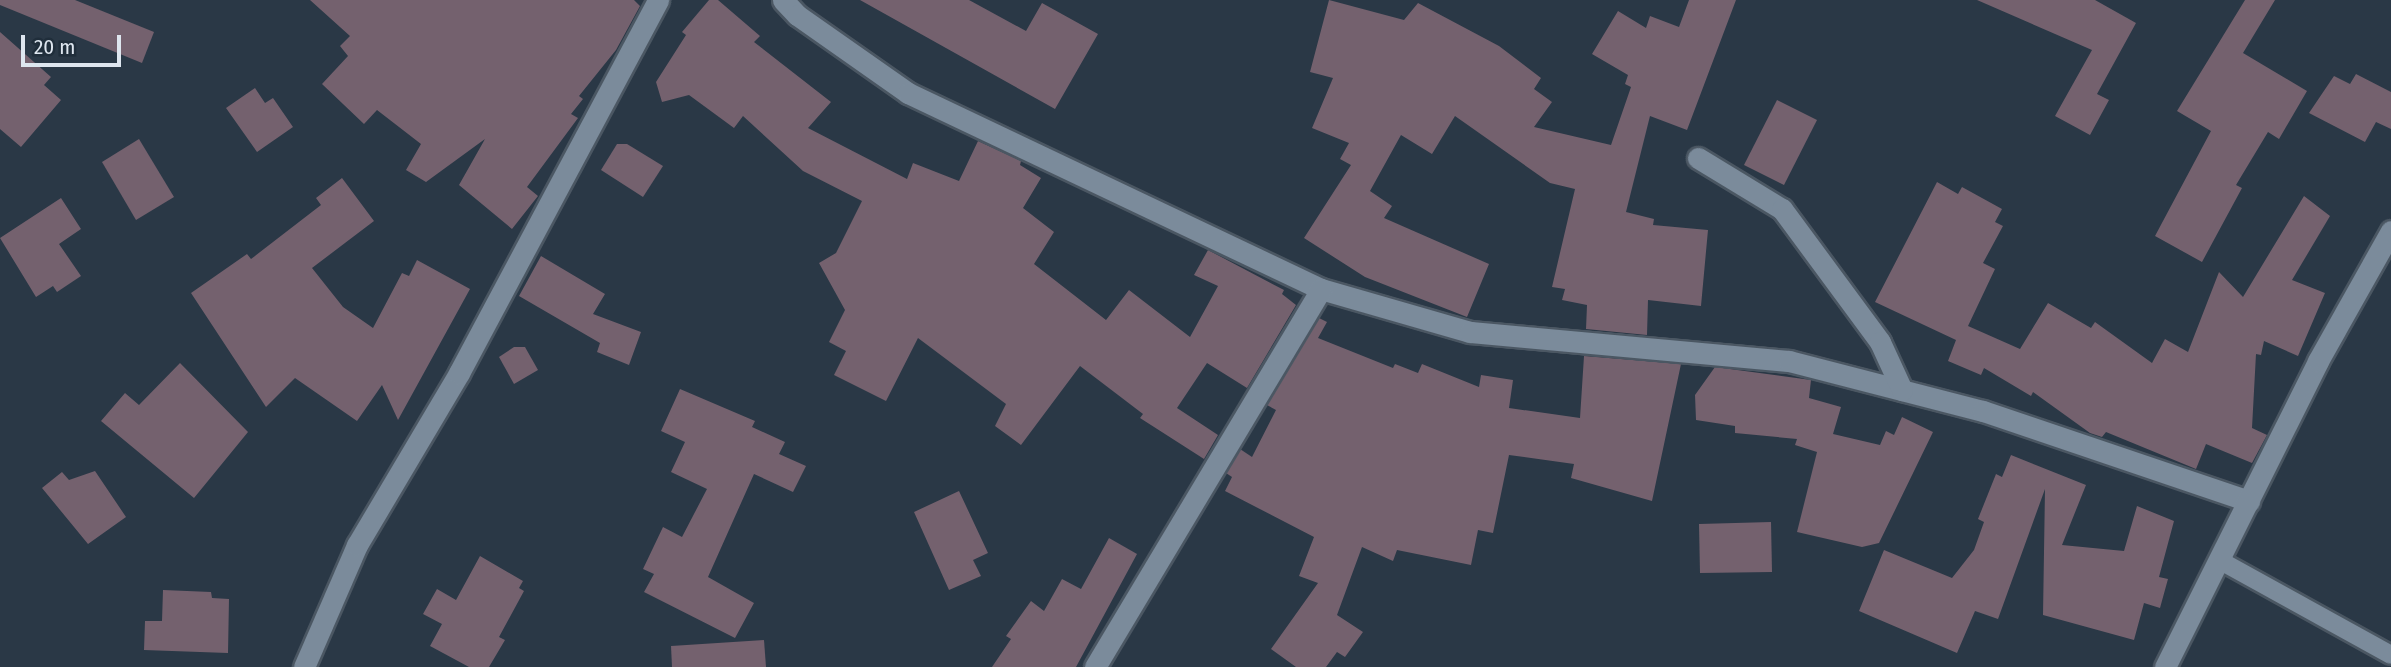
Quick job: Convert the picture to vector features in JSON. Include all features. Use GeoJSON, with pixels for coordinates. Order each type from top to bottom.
{"type":"FeatureCollection","features":[{"type":"Feature","properties":{"kind":"street"},"geometry":{"type":"LineString","coordinates":[[304,667],[357,545],[458,373],[658,0]]}},
{"type":"Feature","properties":{"kind":"street"},"geometry":{"type":"LineString","coordinates":[[783,0],[797,15],[908,93],[1321,289],[1470,332],[1788,361],[1983,411],[2249,501]]}},
{"type":"Feature","properties":{"kind":"street"},"geometry":{"type":"LineString","coordinates":[[1698,158],[1782,209],[1880,342],[1902,390]]}},
{"type":"Feature","properties":{"kind":"street"},"geometry":{"type":"LineString","coordinates":[[2165,667],[2318,361],[2391,231]]}},
{"type":"Feature","properties":{"kind":"street"},"geometry":{"type":"LineString","coordinates":[[1095,667],[1321,289]]}},
{"type":"Feature","properties":{"kind":"lane"},"geometry":{"type":"LineString","coordinates":[[2219,560],[2391,655]]}},
{"type":"Feature","properties":{"kind":"building"},"geometry":{"type":"Polygon","coordinates":[[[0,0],[75,0],[154,32],[142,63],[0,5],[0,0]]]}},
{"type":"Feature","properties":{"kind":"building"},"geometry":{"type":"Polygon","coordinates":[[[310,0],[634,0],[640,6],[616,50],[579,96],[583,99],[571,114],[578,118],[527,187],[538,196],[512,229],[459,185],[485,139],[426,182],[406,170],[421,144],[377,110],[364,124],[322,84],[348,56],[340,46],[350,36],[310,0]]]}},
{"type":"Feature","properties":{"kind":"building"},"geometry":{"type":"Polygon","coordinates":[[[709,0],[718,0],[760,36],[754,42],[831,102],[808,128],[907,179],[913,163],[959,181],[978,141],[1021,161],[1020,165],[1041,178],[1023,208],[1054,232],[1034,264],[1106,320],[1129,290],[1190,337],[1218,286],[1194,275],[1208,250],[1284,290],[1282,294],[1296,305],[1247,388],[1207,363],[1177,408],[1218,435],[1204,459],[1140,418],[1143,414],[1080,366],[1021,445],[995,426],[1006,404],[918,338],[886,401],[834,375],[846,351],[829,342],[845,310],[819,263],[836,253],[862,201],[803,171],[743,116],[734,128],[689,95],[662,102],[656,82],[686,35],[682,32],[709,0]]]}},
{"type":"Feature","properties":{"kind":"building"},"geometry":{"type":"Polygon","coordinates":[[[860,0],[969,0],[1026,31],[1042,3],[1098,34],[1055,109],[860,0]]]}},
{"type":"Feature","properties":{"kind":"building"},"geometry":{"type":"Polygon","coordinates":[[[1329,0],[1404,20],[1418,3],[1499,46],[1541,78],[1534,89],[1552,102],[1534,127],[1611,145],[1631,87],[1625,84],[1628,75],[1592,54],[1618,11],[1646,28],[1650,16],[1679,27],[1689,0],[1736,0],[1687,130],[1650,116],[1626,212],[1654,219],[1653,225],[1708,230],[1701,306],[1648,300],[1647,335],[1586,329],[1587,305],[1562,300],[1565,289],[1552,287],[1575,189],[1550,183],[1455,116],[1432,154],[1401,135],[1370,191],[1392,206],[1384,218],[1489,264],[1467,317],[1365,277],[1304,238],[1351,165],[1340,159],[1349,143],[1312,128],[1333,78],[1310,72],[1329,0]]]}},
{"type":"Feature","properties":{"kind":"building"},"geometry":{"type":"Polygon","coordinates":[[[1977,0],[2095,0],[2136,23],[2097,94],[2109,100],[2090,135],[2055,116],[2092,50],[1977,0]]]}},
{"type":"Feature","properties":{"kind":"building"},"geometry":{"type":"Polygon","coordinates":[[[2245,0],[2275,0],[2243,53],[2307,91],[2279,139],[2268,132],[2236,185],[2242,188],[2202,262],[2155,236],[2211,131],[2177,111],[2245,0]]]}},
{"type":"Feature","properties":{"kind":"building"},"geometry":{"type":"Polygon","coordinates":[[[0,32],[51,77],[44,85],[61,100],[21,147],[0,129],[0,32]]]}},
{"type":"Feature","properties":{"kind":"building"},"geometry":{"type":"Polygon","coordinates":[[[2356,74],[2391,92],[2391,129],[2376,122],[2365,142],[2309,113],[2334,76],[2350,84],[2356,74]]]}},
{"type":"Feature","properties":{"kind":"building"},"geometry":{"type":"Polygon","coordinates":[[[255,88],[265,103],[273,98],[293,127],[257,152],[226,108],[255,88]]]}},
{"type":"Feature","properties":{"kind":"building"},"geometry":{"type":"Polygon","coordinates":[[[1777,100],[1817,120],[1784,185],[1744,165],[1777,100]]]}},
{"type":"Feature","properties":{"kind":"building"},"geometry":{"type":"Polygon","coordinates":[[[139,139],[174,197],[136,220],[102,162],[139,139]]]}},
{"type":"Feature","properties":{"kind":"building"},"geometry":{"type":"Polygon","coordinates":[[[617,144],[627,144],[663,166],[643,197],[601,170],[617,144]]]}},
{"type":"Feature","properties":{"kind":"building"},"geometry":{"type":"Polygon","coordinates":[[[342,178],[374,221],[312,268],[343,307],[373,328],[402,273],[409,276],[417,260],[470,289],[398,420],[382,385],[357,421],[295,378],[266,407],[191,293],[247,254],[251,259],[321,205],[316,198],[342,178]]]}},
{"type":"Feature","properties":{"kind":"building"},"geometry":{"type":"Polygon","coordinates":[[[1937,182],[1958,194],[1962,187],[2002,209],[1995,222],[2003,226],[1983,263],[1995,269],[1968,326],[2020,349],[2048,303],[2091,328],[2095,322],[2152,363],[2165,339],[2188,352],[2219,272],[2243,297],[2304,196],[2330,216],[2292,280],[2325,293],[2298,356],[2264,341],[2261,355],[2256,354],[2252,428],[2267,435],[2252,463],[2206,444],[2196,469],[2106,432],[2102,437],[2090,433],[2033,392],[2031,396],[1984,368],[1981,375],[1948,361],[1956,340],[1875,302],[1937,182]]]}},
{"type":"Feature","properties":{"kind":"building"},"geometry":{"type":"Polygon","coordinates":[[[61,198],[81,229],[59,244],[81,276],[57,292],[53,286],[36,297],[0,238],[61,198]]]}},
{"type":"Feature","properties":{"kind":"building"},"geometry":{"type":"Polygon","coordinates":[[[541,256],[605,294],[593,314],[641,332],[629,365],[597,352],[600,343],[519,296],[541,256]]]}},
{"type":"Feature","properties":{"kind":"building"},"geometry":{"type":"Polygon","coordinates":[[[1319,318],[1327,322],[1318,338],[1393,368],[1395,364],[1418,373],[1422,364],[1479,387],[1481,375],[1513,380],[1509,408],[1580,418],[1584,356],[1681,364],[1652,501],[1571,478],[1574,464],[1509,455],[1493,533],[1478,530],[1471,565],[1397,550],[1393,561],[1362,547],[1337,615],[1363,632],[1345,657],[1337,652],[1326,667],[1296,667],[1271,649],[1318,583],[1299,576],[1314,537],[1225,491],[1232,477],[1226,473],[1240,449],[1252,457],[1276,410],[1267,405],[1319,318]]]}},
{"type":"Feature","properties":{"kind":"building"},"geometry":{"type":"Polygon","coordinates":[[[514,347],[525,347],[538,370],[514,384],[499,357],[514,347]]]}},
{"type":"Feature","properties":{"kind":"building"},"geometry":{"type":"Polygon","coordinates":[[[180,363],[248,432],[194,498],[101,421],[125,393],[139,405],[180,363]]]}},
{"type":"Feature","properties":{"kind":"building"},"geometry":{"type":"Polygon","coordinates":[[[1715,367],[1811,380],[1809,398],[1841,407],[1833,434],[1880,445],[1886,431],[1894,435],[1902,417],[1933,432],[1879,543],[1862,547],[1797,532],[1817,452],[1795,445],[1797,439],[1735,433],[1735,426],[1696,420],[1695,395],[1715,367]]]}},
{"type":"Feature","properties":{"kind":"building"},"geometry":{"type":"Polygon","coordinates":[[[680,389],[755,421],[752,427],[785,442],[779,454],[806,466],[793,492],[754,474],[708,577],[754,603],[735,638],[644,592],[654,574],[643,569],[663,527],[682,537],[707,489],[671,472],[685,442],[661,431],[680,389]]]}},
{"type":"Feature","properties":{"kind":"building"},"geometry":{"type":"Polygon","coordinates":[[[2011,455],[2086,485],[2062,545],[2124,551],[2137,506],[2174,521],[2159,577],[2168,579],[2160,608],[2144,603],[2134,640],[2043,615],[2045,489],[1998,619],[1975,611],[1957,653],[1859,611],[1884,550],[1952,578],[1974,550],[1984,522],[1978,519],[1996,474],[2002,477],[2011,455]]]}},
{"type":"Feature","properties":{"kind":"building"},"geometry":{"type":"Polygon","coordinates":[[[95,471],[126,517],[88,544],[42,488],[62,472],[69,480],[95,471]]]}},
{"type":"Feature","properties":{"kind":"building"},"geometry":{"type":"Polygon","coordinates":[[[959,491],[988,553],[973,560],[981,576],[949,590],[914,512],[959,491]]]}},
{"type":"Feature","properties":{"kind":"building"},"geometry":{"type":"Polygon","coordinates":[[[1771,522],[1772,572],[1700,573],[1699,524],[1771,522]]]}},
{"type":"Feature","properties":{"kind":"building"},"geometry":{"type":"Polygon","coordinates":[[[1109,538],[1137,554],[1076,667],[992,667],[1011,639],[1006,636],[1031,601],[1044,611],[1062,579],[1081,589],[1109,538]]]}},
{"type":"Feature","properties":{"kind":"building"},"geometry":{"type":"Polygon","coordinates":[[[480,556],[523,581],[519,588],[524,591],[499,637],[505,640],[489,667],[469,667],[430,646],[442,624],[423,614],[437,589],[456,600],[480,556]]]}},
{"type":"Feature","properties":{"kind":"building"},"geometry":{"type":"Polygon","coordinates":[[[163,590],[211,592],[212,598],[229,599],[228,653],[144,650],[145,621],[162,621],[163,590]]]}},
{"type":"Feature","properties":{"kind":"building"},"geometry":{"type":"Polygon","coordinates":[[[764,640],[766,667],[672,667],[671,646],[764,640]]]}}]}
